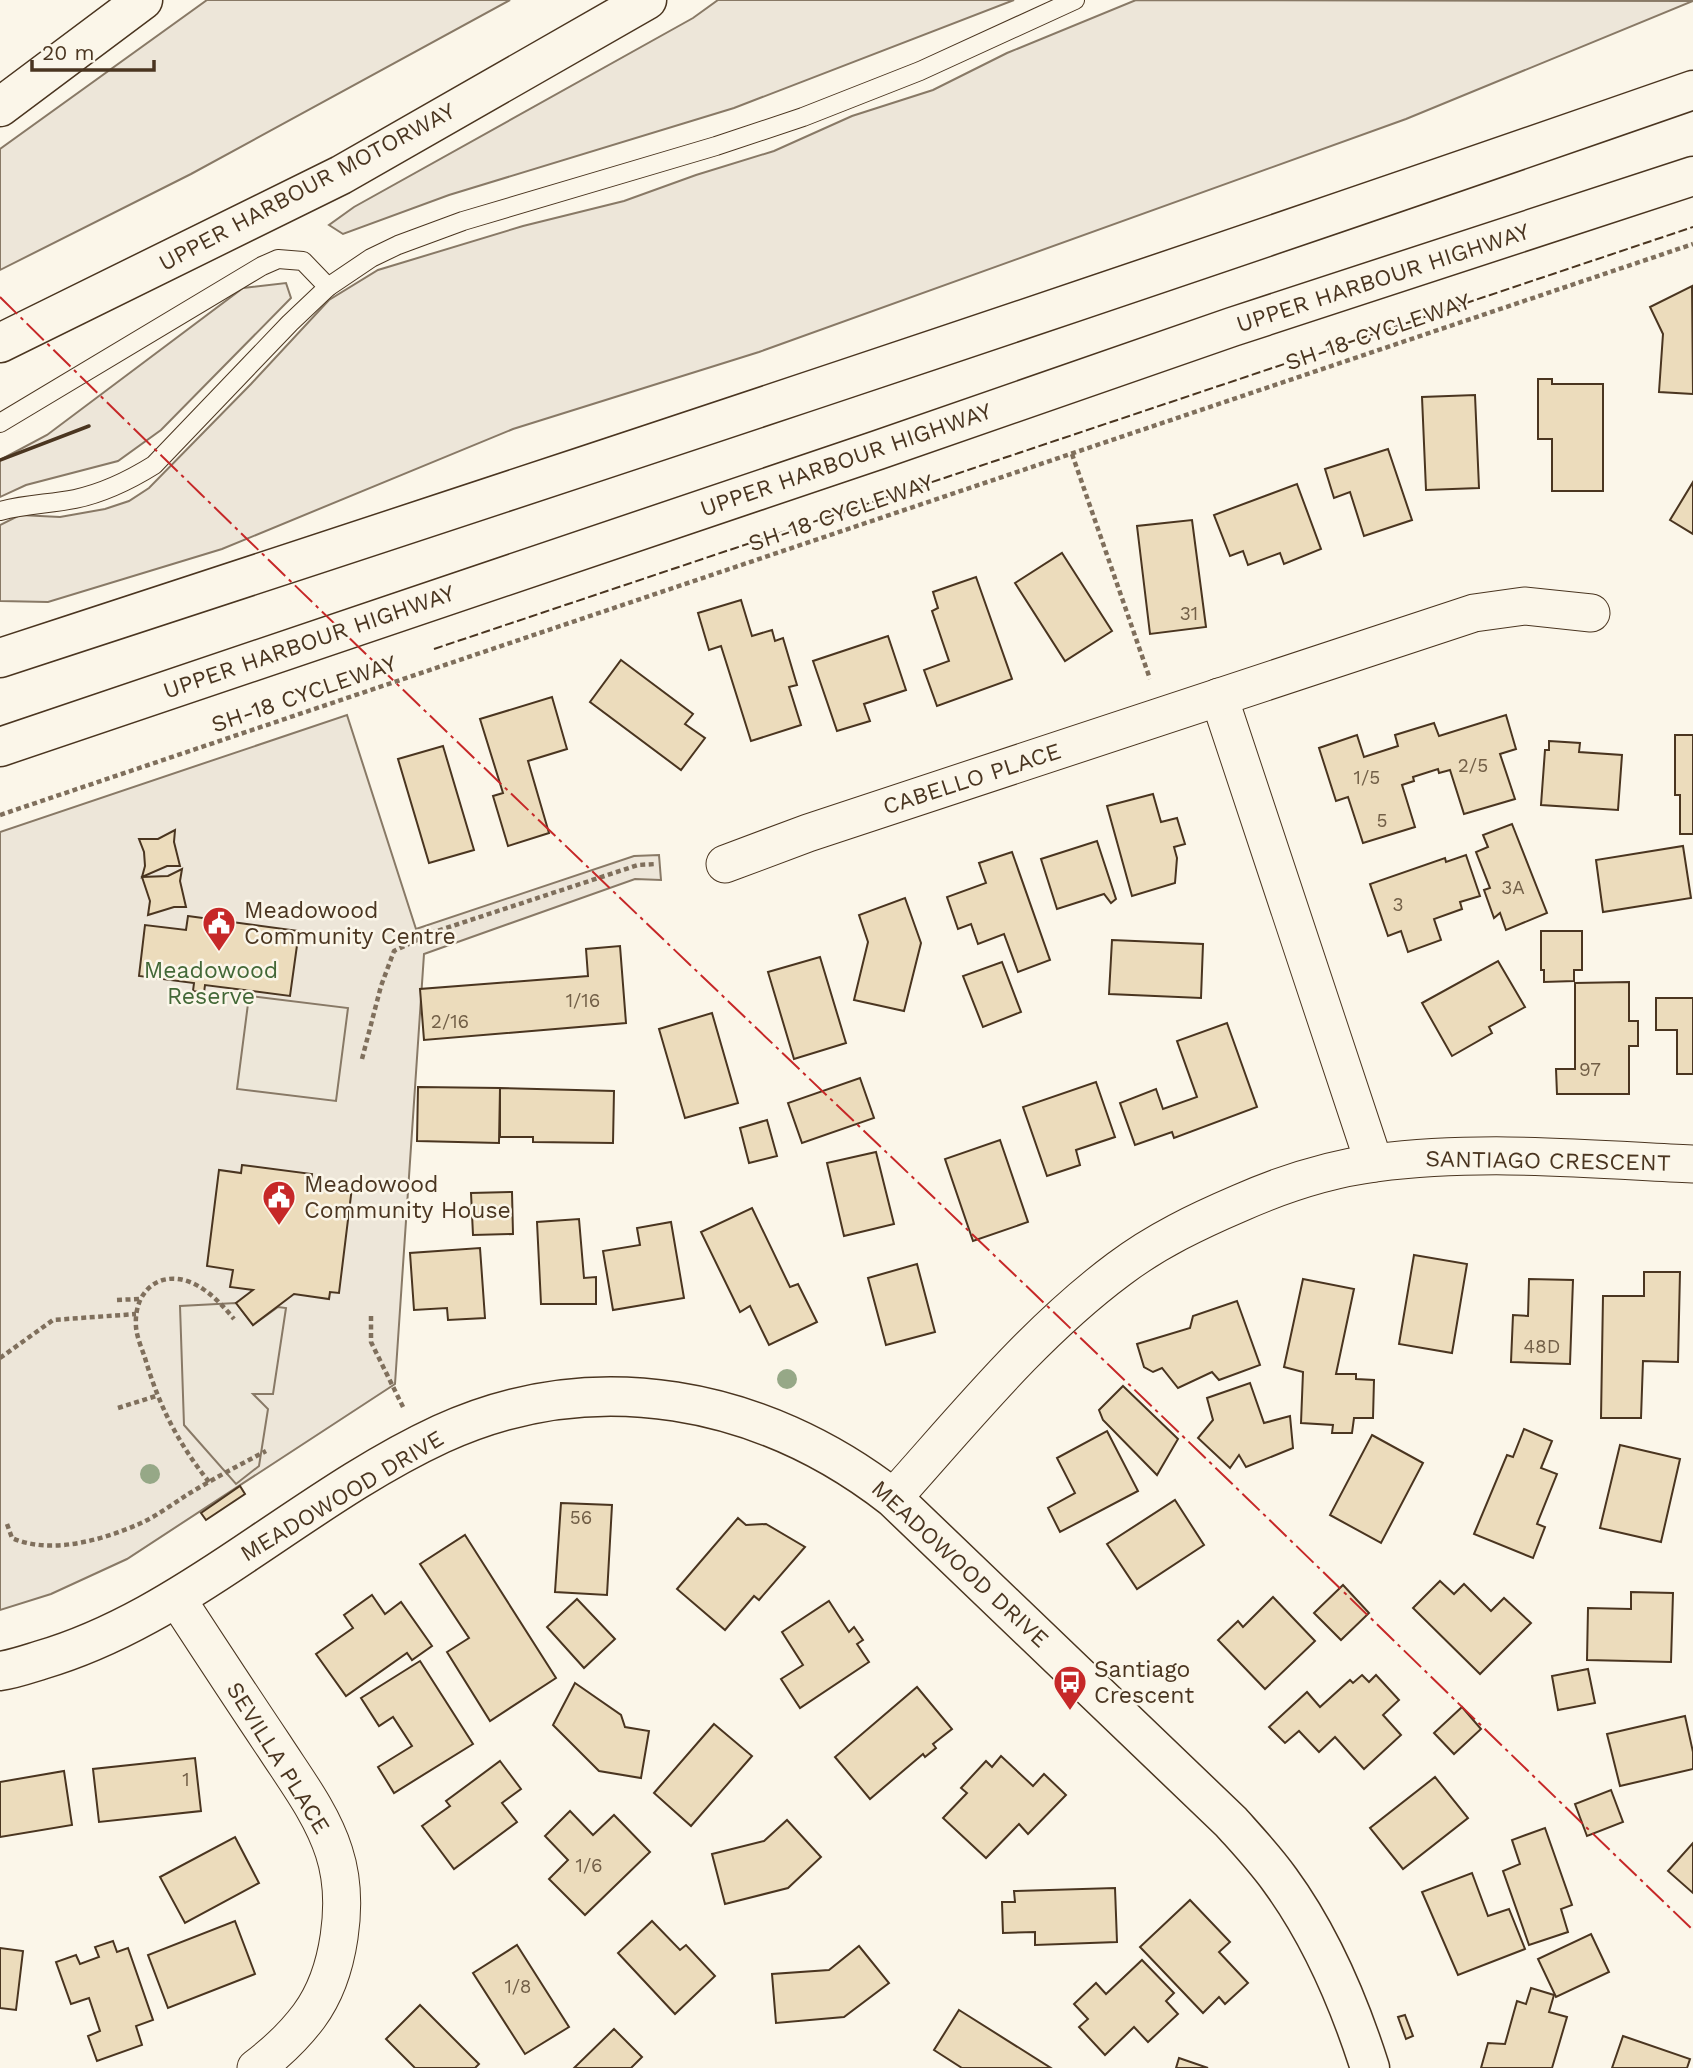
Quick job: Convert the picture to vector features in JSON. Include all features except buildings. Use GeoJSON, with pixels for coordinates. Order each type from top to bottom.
{"type":"FeatureCollection","features":[{"type":"Feature","properties":{"kind":"main road"},"geometry":{"type":"LineString","coordinates":[[0,107],[143,0]]}},
{"type":"Feature","properties":{"kind":"main road","name":"UPPER HARBOUR MOTORWAY"},"geometry":{"type":"LineString","coordinates":[[0,343],[341,175],[647,0]]}},
{"type":"Feature","properties":{"kind":"main road"},"geometry":{"type":"LineString","coordinates":[[0,658],[470,505],[1693,90]]}},
{"type":"Feature","properties":{"kind":"main road","name":"UPPER HARBOUR HIGHWAY"},"geometry":{"type":"LineString","coordinates":[[0,747],[878,450],[1232,327],[1693,177]]}},
{"type":"Feature","properties":{"kind":"main road","name":"MEADOWOOD DRIVE"},"geometry":{"type":"LineString","coordinates":[[0,1671],[75,1650],[177,1599],[309,1511],[441,1434],[542,1401],[593,1396],[698,1404],[752,1420],[795,1437],[836,1458],[893,1498],[1196,1786],[1280,1880],[1313,1932],[1338,1982],[1370,2068]]}},
{"type":"Feature","properties":{"kind":"street","name":"CABELLO PLACE"},"geometry":{"type":"LineString","coordinates":[[725,864],[808,833],[1474,613],[1524,607],[1591,613]]}},
{"type":"Feature","properties":{"kind":"street"},"geometry":{"type":"LineString","coordinates":[[1219,697],[1374,1163]]}},
{"type":"Feature","properties":{"kind":"street","name":"SANTIAGO CRESCENT"},"geometry":{"type":"LineString","coordinates":[[893,1498],[1027,1350],[1119,1269],[1200,1220],[1260,1194],[1310,1177],[1374,1163],[1414,1159],[1522,1156],[1693,1164]]}},
{"type":"Feature","properties":{"kind":"street","name":"SEVILLA PLACE"},"geometry":{"type":"LineString","coordinates":[[177,1599],[324,1826],[335,1853],[342,1885],[341,1919],[335,1956],[324,1987],[311,2014],[287,2042],[256,2068]]}},
{"type":"Feature","properties":{"kind":"lane"},"geometry":{"type":"LineString","coordinates":[[0,511],[95,494],[136,477],[154,465],[290,323],[328,287],[371,258],[426,233],[716,146],[803,117],[920,71],[1075,0]]}},
{"type":"Feature","properties":{"kind":"lane"},"geometry":{"type":"LineString","coordinates":[[0,423],[261,266],[278,259],[303,261],[328,287]]}},
{"type":"Feature","properties":{"kind":"path","name":"SH-18 CYCLEWAY"},"geometry":{"type":"LineString","coordinates":[[0,816],[1693,244]]}},
{"type":"Feature","properties":{"kind":"path"},"geometry":{"type":"LineString","coordinates":[[1072,454],[1150,681]]}},
{"type":"Feature","properties":{"kind":"path"},"geometry":{"type":"LineString","coordinates":[[362,1059],[381,986],[394,951],[434,932],[638,865],[656,864]]}},
{"type":"Feature","properties":{"kind":"path"},"geometry":{"type":"LineString","coordinates":[[209,1482],[173,1429],[156,1396],[136,1329],[136,1314],[139,1299],[146,1288],[157,1281],[178,1280],[201,1287],[220,1302],[234,1319]]}},
{"type":"Feature","properties":{"kind":"path"},"geometry":{"type":"LineString","coordinates":[[117,1300],[139,1299]]}},
{"type":"Feature","properties":{"kind":"path"},"geometry":{"type":"LineString","coordinates":[[0,1358],[53,1320],[136,1314]]}},
{"type":"Feature","properties":{"kind":"path"},"geometry":{"type":"LineString","coordinates":[[371,1316],[371,1342],[404,1409]]}},
{"type":"Feature","properties":{"kind":"path"},"geometry":{"type":"LineString","coordinates":[[118,1408],[156,1396]]}},
{"type":"Feature","properties":{"kind":"path"},"geometry":{"type":"LineString","coordinates":[[8,1524],[12,1538],[24,1543],[39,1545],[98,1538],[140,1524],[266,1451]]}},
{"type":"Feature","properties":{"kind":"green space"},"geometry":{"type":"Polygon","coordinates":[[[207,0],[510,0],[191,174],[0,270],[0,149],[207,0]]]}},
{"type":"Feature","properties":{"kind":"green space"},"geometry":{"type":"Polygon","coordinates":[[[718,0],[1014,0],[734,108],[449,195],[343,234],[329,225],[354,207],[693,18],[718,0]]]}},
{"type":"Feature","properties":{"kind":"green space"},"geometry":{"type":"Polygon","coordinates":[[[1136,0],[1693,1],[1406,119],[759,352],[513,429],[222,549],[48,602],[0,601],[0,525],[20,515],[60,517],[105,509],[129,501],[149,488],[329,300],[378,270],[523,226],[624,201],[774,151],[852,116],[933,90],[1007,53],[1136,0]]]}},
{"type":"Feature","properties":{"kind":"green space"},"geometry":{"type":"Polygon","coordinates":[[[286,283],[291,298],[161,430],[118,461],[26,485],[0,497],[0,460],[47,435],[243,288],[286,283]]]}},
{"type":"Feature","properties":{"kind":"green space","name":"Meadowood Reserve"},"geometry":{"type":"Polygon","coordinates":[[[347,715],[416,929],[634,856],[659,855],[661,880],[635,879],[424,954],[395,1384],[127,1559],[51,1594],[0,1610],[0,832],[347,715]]]}},
{"type":"Feature","properties":{"kind":"shaded area"},"geometry":{"type":"Polygon","coordinates":[[[249,996],[348,1008],[336,1101],[237,1089],[249,996]]]}},
{"type":"Feature","properties":{"kind":"shaded area"},"geometry":{"type":"Polygon","coordinates":[[[236,1303],[253,1325],[278,1307],[286,1308],[273,1394],[253,1394],[268,1409],[259,1466],[236,1484],[184,1425],[180,1306],[236,1303]]]}},
{"type":"Feature","properties":{"kind":"fence"},"geometry":{"type":"LineString","coordinates":[[434,649],[1693,227]]}},
{"type":"Feature","properties":{"kind":"wall"},"geometry":{"type":"LineString","coordinates":[[0,460],[89,426]]}},
{"type":"Feature","properties":{"kind":"power"},"geometry":{"type":"LineString","coordinates":[[0,297],[416,702],[1115,1371],[1693,1930]]}},
{"type":"Feature","properties":{"kind":"place","name":"Meadowood Community Centre"},"geometry":{"type":"Point","coordinates":[219,953]}},
{"type":"Feature","properties":{"kind":"place","name":"Meadowood Community House"},"geometry":{"type":"Point","coordinates":[279,1227]}},
{"type":"Feature","properties":{"kind":"place","name":"Santiago Crescent"},"geometry":{"type":"Point","coordinates":[1070,1712]}}]}
